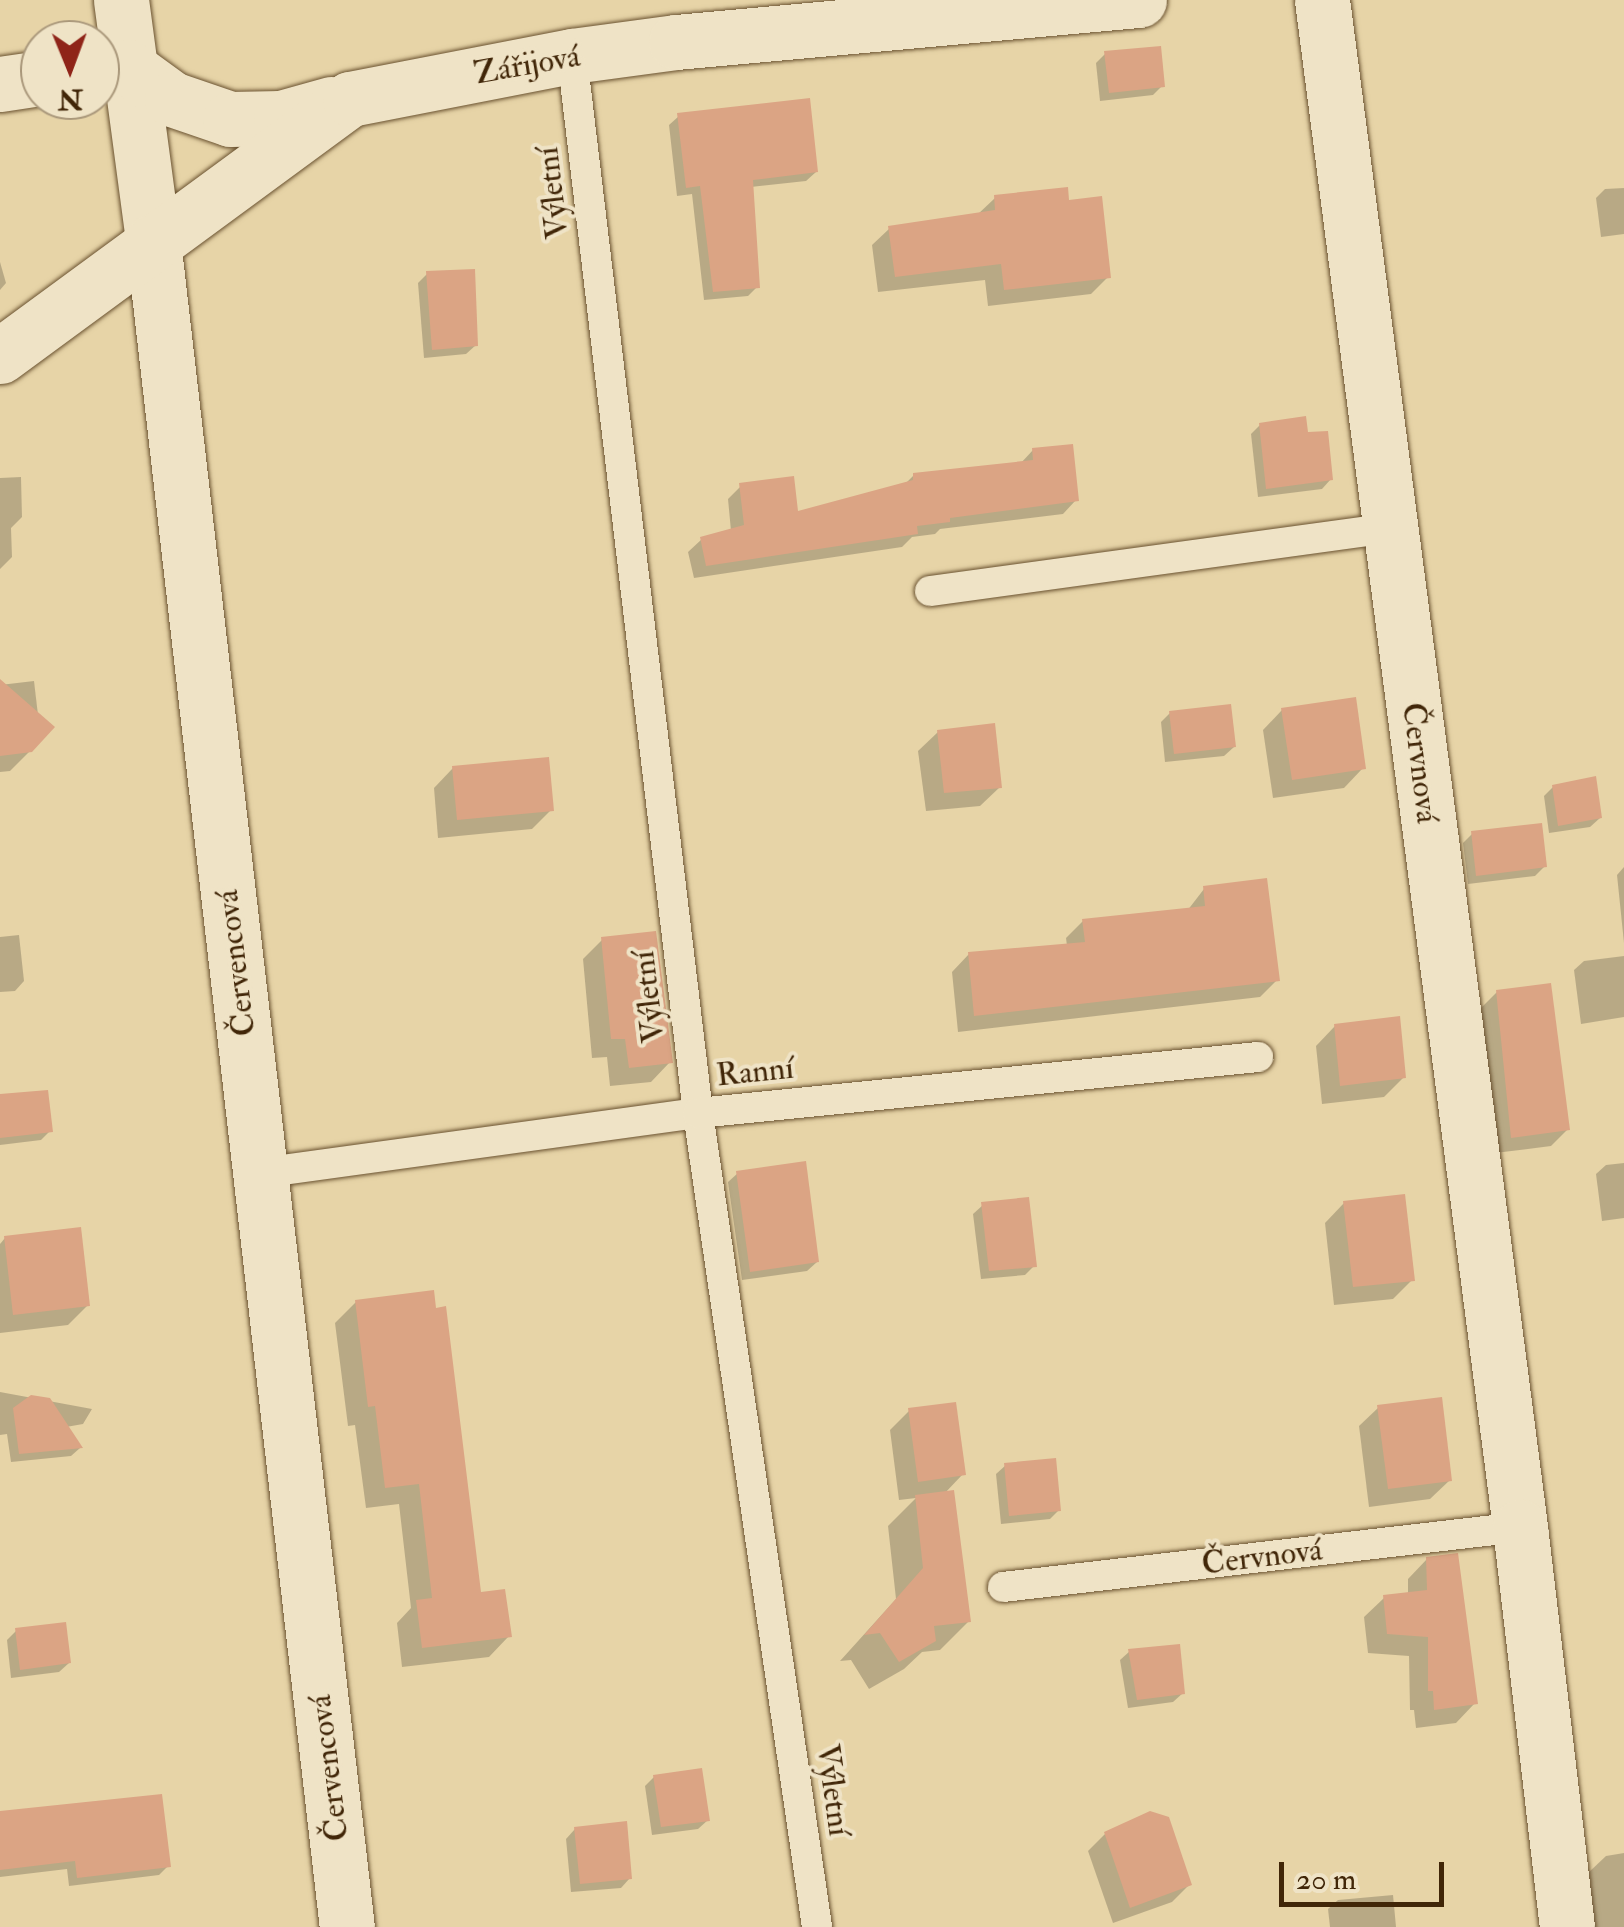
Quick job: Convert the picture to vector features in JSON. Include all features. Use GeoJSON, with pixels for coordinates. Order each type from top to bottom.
{"type":"FeatureCollection","features":[{"type":"Feature","properties":{"kind":"street","name":"Zářijová"},"geometry":{"type":"LineString","coordinates":[[0,356],[350,98],[808,14],[1139,0]]}},
{"type":"Feature","properties":{"kind":"street","name":"Červnová"},"geometry":{"type":"LineString","coordinates":[[1322,0],[1520,1527],[1567,1927]]}},
{"type":"Feature","properties":{"kind":"street"},"geometry":{"type":"LineString","coordinates":[[120,71],[172,99],[230,119],[282,118],[350,98]]}},
{"type":"Feature","properties":{"kind":"street","name":"Červencová"},"geometry":{"type":"LineString","coordinates":[[120,95],[153,241],[347,1927]]}},
{"type":"Feature","properties":{"kind":"lane","name":"Výletní"},"geometry":{"type":"LineString","coordinates":[[572,56],[698,1112],[817,1927]]}},
{"type":"Feature","properties":{"kind":"lane"},"geometry":{"type":"LineString","coordinates":[[930,591],[1390,528]]}},
{"type":"Feature","properties":{"kind":"lane","name":"Ranní"},"geometry":{"type":"LineString","coordinates":[[260,1173],[698,1112],[1258,1057]]}},
{"type":"Feature","properties":{"kind":"lane","name":"Červnová"},"geometry":{"type":"LineString","coordinates":[[1003,1587],[1520,1527]]}},
{"type":"Feature","properties":{"kind":"building"},"geometry":{"type":"Polygon","coordinates":[[[1161,46],[1165,87],[1109,93],[1104,51],[1161,46]]]}},
{"type":"Feature","properties":{"kind":"building"},"geometry":{"type":"Polygon","coordinates":[[[810,98],[818,172],[753,180],[760,288],[713,292],[700,186],[686,188],[677,113],[810,98]]]}},
{"type":"Feature","properties":{"kind":"building"},"geometry":{"type":"Polygon","coordinates":[[[1068,187],[1069,200],[1102,196],[1111,278],[1004,290],[1001,264],[895,277],[888,226],[995,210],[994,195],[1068,187]]]}},
{"type":"Feature","properties":{"kind":"building"},"geometry":{"type":"Polygon","coordinates":[[[475,269],[478,346],[432,350],[426,271],[475,269]]]}},
{"type":"Feature","properties":{"kind":"building"},"geometry":{"type":"Polygon","coordinates":[[[1306,416],[1308,432],[1328,431],[1333,480],[1266,489],[1259,423],[1306,416]]]}},
{"type":"Feature","properties":{"kind":"building"},"geometry":{"type":"Polygon","coordinates":[[[1073,444],[1079,501],[950,518],[950,522],[917,526],[918,534],[706,566],[700,537],[744,525],[739,483],[794,476],[798,511],[913,480],[913,473],[1033,460],[1032,448],[1073,444]]]}},
{"type":"Feature","properties":{"kind":"building"},"geometry":{"type":"Polygon","coordinates":[[[0,679],[55,727],[32,752],[0,756],[0,679]]]}},
{"type":"Feature","properties":{"kind":"building"},"geometry":{"type":"Polygon","coordinates":[[[1356,697],[1366,769],[1292,780],[1281,708],[1356,697]]]}},
{"type":"Feature","properties":{"kind":"building"},"geometry":{"type":"Polygon","coordinates":[[[1231,704],[1236,747],[1174,754],[1169,711],[1231,704]]]}},
{"type":"Feature","properties":{"kind":"building"},"geometry":{"type":"Polygon","coordinates":[[[995,723],[1002,788],[944,793],[937,730],[995,723]]]}},
{"type":"Feature","properties":{"kind":"building"},"geometry":{"type":"Polygon","coordinates":[[[549,757],[554,811],[457,820],[452,766],[549,757]]]}},
{"type":"Feature","properties":{"kind":"building"},"geometry":{"type":"Polygon","coordinates":[[[1596,776],[1602,818],[1558,826],[1552,785],[1596,776]]]}},
{"type":"Feature","properties":{"kind":"building"},"geometry":{"type":"Polygon","coordinates":[[[1542,823],[1547,867],[1476,876],[1471,831],[1542,823]]]}},
{"type":"Feature","properties":{"kind":"building"},"geometry":{"type":"Polygon","coordinates":[[[1267,878],[1280,981],[974,1016],[968,952],[1085,942],[1082,919],[1205,906],[1203,886],[1267,878]]]}},
{"type":"Feature","properties":{"kind":"building"},"geometry":{"type":"Polygon","coordinates":[[[656,931],[673,1063],[629,1068],[625,1039],[611,1039],[601,937],[656,931]]]}},
{"type":"Feature","properties":{"kind":"building"},"geometry":{"type":"Polygon","coordinates":[[[1551,983],[1570,1130],[1511,1138],[1496,990],[1551,983]]]}},
{"type":"Feature","properties":{"kind":"building"},"geometry":{"type":"Polygon","coordinates":[[[1400,1016],[1406,1078],[1340,1086],[1334,1024],[1400,1016]]]}},
{"type":"Feature","properties":{"kind":"building"},"geometry":{"type":"Polygon","coordinates":[[[48,1090],[53,1132],[0,1138],[0,1094],[48,1090]]]}},
{"type":"Feature","properties":{"kind":"building"},"geometry":{"type":"Polygon","coordinates":[[[806,1161],[819,1262],[750,1272],[736,1171],[806,1161]]]}},
{"type":"Feature","properties":{"kind":"building"},"geometry":{"type":"Polygon","coordinates":[[[1405,1194],[1415,1281],[1353,1287],[1343,1201],[1405,1194]]]}},
{"type":"Feature","properties":{"kind":"building"},"geometry":{"type":"Polygon","coordinates":[[[1029,1197],[1037,1267],[989,1271],[981,1202],[1029,1197]]]}},
{"type":"Feature","properties":{"kind":"building"},"geometry":{"type":"Polygon","coordinates":[[[81,1227],[90,1306],[13,1315],[4,1236],[81,1227]]]}},
{"type":"Feature","properties":{"kind":"building"},"geometry":{"type":"Polygon","coordinates":[[[434,1290],[436,1308],[446,1306],[481,1592],[505,1589],[512,1637],[422,1648],[416,1600],[432,1598],[419,1484],[385,1488],[375,1406],[368,1407],[355,1300],[434,1290]]]}},
{"type":"Feature","properties":{"kind":"building"},"geometry":{"type":"Polygon","coordinates":[[[31,1395],[50,1398],[83,1448],[19,1454],[13,1408],[31,1395]]]}},
{"type":"Feature","properties":{"kind":"building"},"geometry":{"type":"Polygon","coordinates":[[[1442,1397],[1452,1481],[1388,1489],[1377,1405],[1442,1397]]]}},
{"type":"Feature","properties":{"kind":"building"},"geometry":{"type":"Polygon","coordinates":[[[956,1402],[966,1475],[918,1482],[908,1408],[956,1402]]]}},
{"type":"Feature","properties":{"kind":"building"},"geometry":{"type":"Polygon","coordinates":[[[1056,1458],[1061,1511],[1009,1516],[1004,1463],[1056,1458]]]}},
{"type":"Feature","properties":{"kind":"building"},"geometry":{"type":"Polygon","coordinates":[[[954,1490],[971,1622],[934,1626],[936,1641],[899,1662],[880,1633],[864,1635],[923,1568],[915,1495],[954,1490]]]}},
{"type":"Feature","properties":{"kind":"building"},"geometry":{"type":"Polygon","coordinates":[[[1458,1553],[1478,1704],[1434,1710],[1433,1691],[1428,1691],[1428,1637],[1387,1634],[1383,1595],[1427,1590],[1426,1557],[1458,1553]]]}},
{"type":"Feature","properties":{"kind":"building"},"geometry":{"type":"Polygon","coordinates":[[[66,1622],[71,1663],[20,1670],[15,1628],[66,1622]]]}},
{"type":"Feature","properties":{"kind":"building"},"geometry":{"type":"Polygon","coordinates":[[[1180,1644],[1185,1694],[1137,1700],[1128,1649],[1180,1644]]]}},
{"type":"Feature","properties":{"kind":"building"},"geometry":{"type":"Polygon","coordinates":[[[702,1768],[710,1821],[661,1827],[653,1775],[702,1768]]]}},
{"type":"Feature","properties":{"kind":"building"},"geometry":{"type":"Polygon","coordinates":[[[162,1794],[171,1867],[77,1878],[75,1861],[0,1870],[0,1811],[162,1794]]]}},
{"type":"Feature","properties":{"kind":"building"},"geometry":{"type":"Polygon","coordinates":[[[1150,1811],[1169,1817],[1192,1885],[1130,1908],[1104,1832],[1150,1811]]]}},
{"type":"Feature","properties":{"kind":"building"},"geometry":{"type":"Polygon","coordinates":[[[627,1821],[632,1879],[580,1884],[574,1827],[627,1821]]]}}]}
